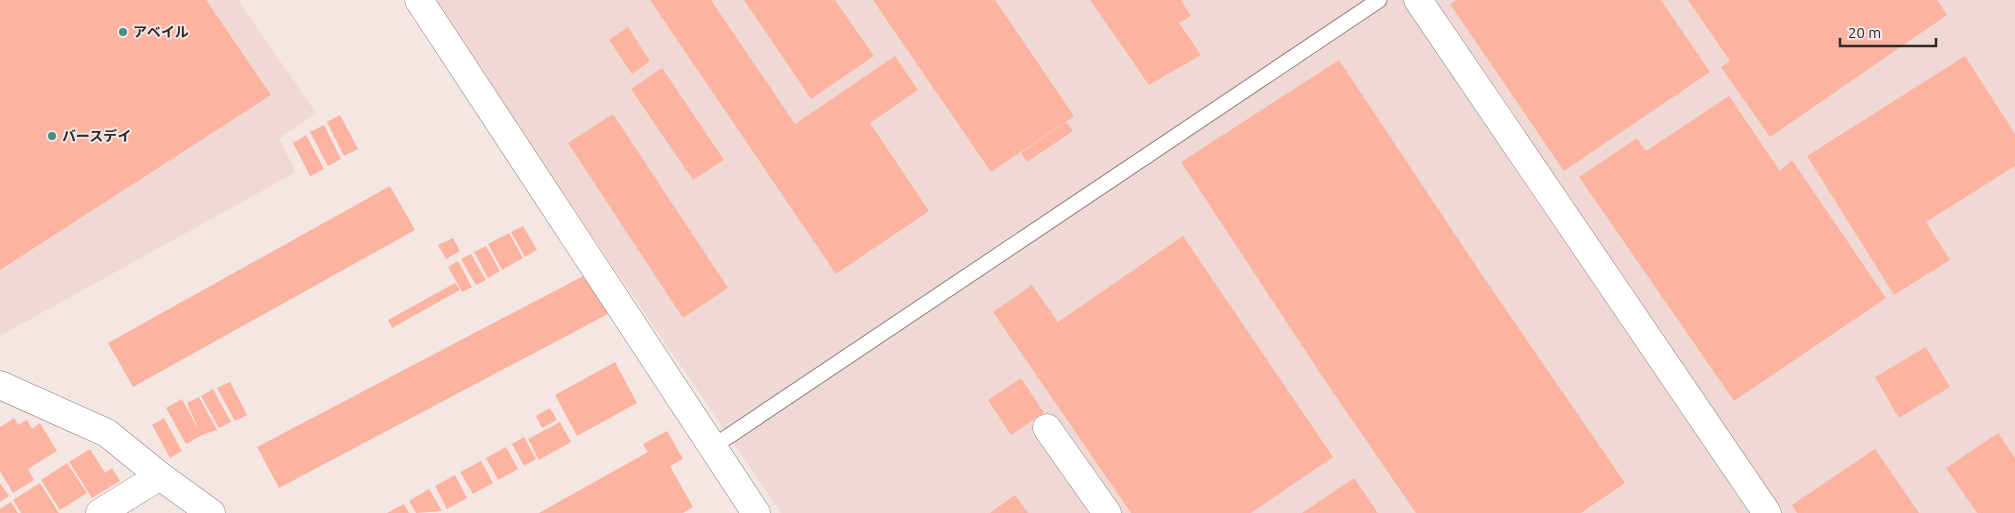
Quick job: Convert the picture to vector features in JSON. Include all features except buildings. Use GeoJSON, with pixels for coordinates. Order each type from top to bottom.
{"type":"FeatureCollection","features":[{"type":"Feature","properties":{"kind":"street"},"geometry":{"type":"LineString","coordinates":[[419,0],[714,446],[756,513]]}},
{"type":"Feature","properties":{"kind":"street"},"geometry":{"type":"LineString","coordinates":[[1418,0],[1767,513]]}},
{"type":"Feature","properties":{"kind":"street"},"geometry":{"type":"LineString","coordinates":[[0,385],[107,433],[160,476],[211,513]]}},
{"type":"Feature","properties":{"kind":"street"},"geometry":{"type":"LineString","coordinates":[[1047,428],[1107,513]]}},
{"type":"Feature","properties":{"kind":"street"},"geometry":{"type":"LineString","coordinates":[[100,513],[160,476]]}},
{"type":"Feature","properties":{"kind":"lane"},"geometry":{"type":"LineString","coordinates":[[714,446],[1379,0]]}},
{"type":"Feature","properties":{"kind":"shaded area"},"geometry":{"type":"Polygon","coordinates":[[[0,0],[238,0],[316,113],[279,139],[296,172],[0,336],[0,0]]]}},
{"type":"Feature","properties":{"kind":"shaded area"},"geometry":{"type":"Polygon","coordinates":[[[431,0],[2015,0],[2015,513],[781,513],[431,0]]]}},
{"type":"Feature","properties":{"kind":"place","name":"アベイル"},"geometry":{"type":"Point","coordinates":[123,32]}},
{"type":"Feature","properties":{"kind":"place","name":"バースデイ"},"geometry":{"type":"Point","coordinates":[52,136]}}]}
